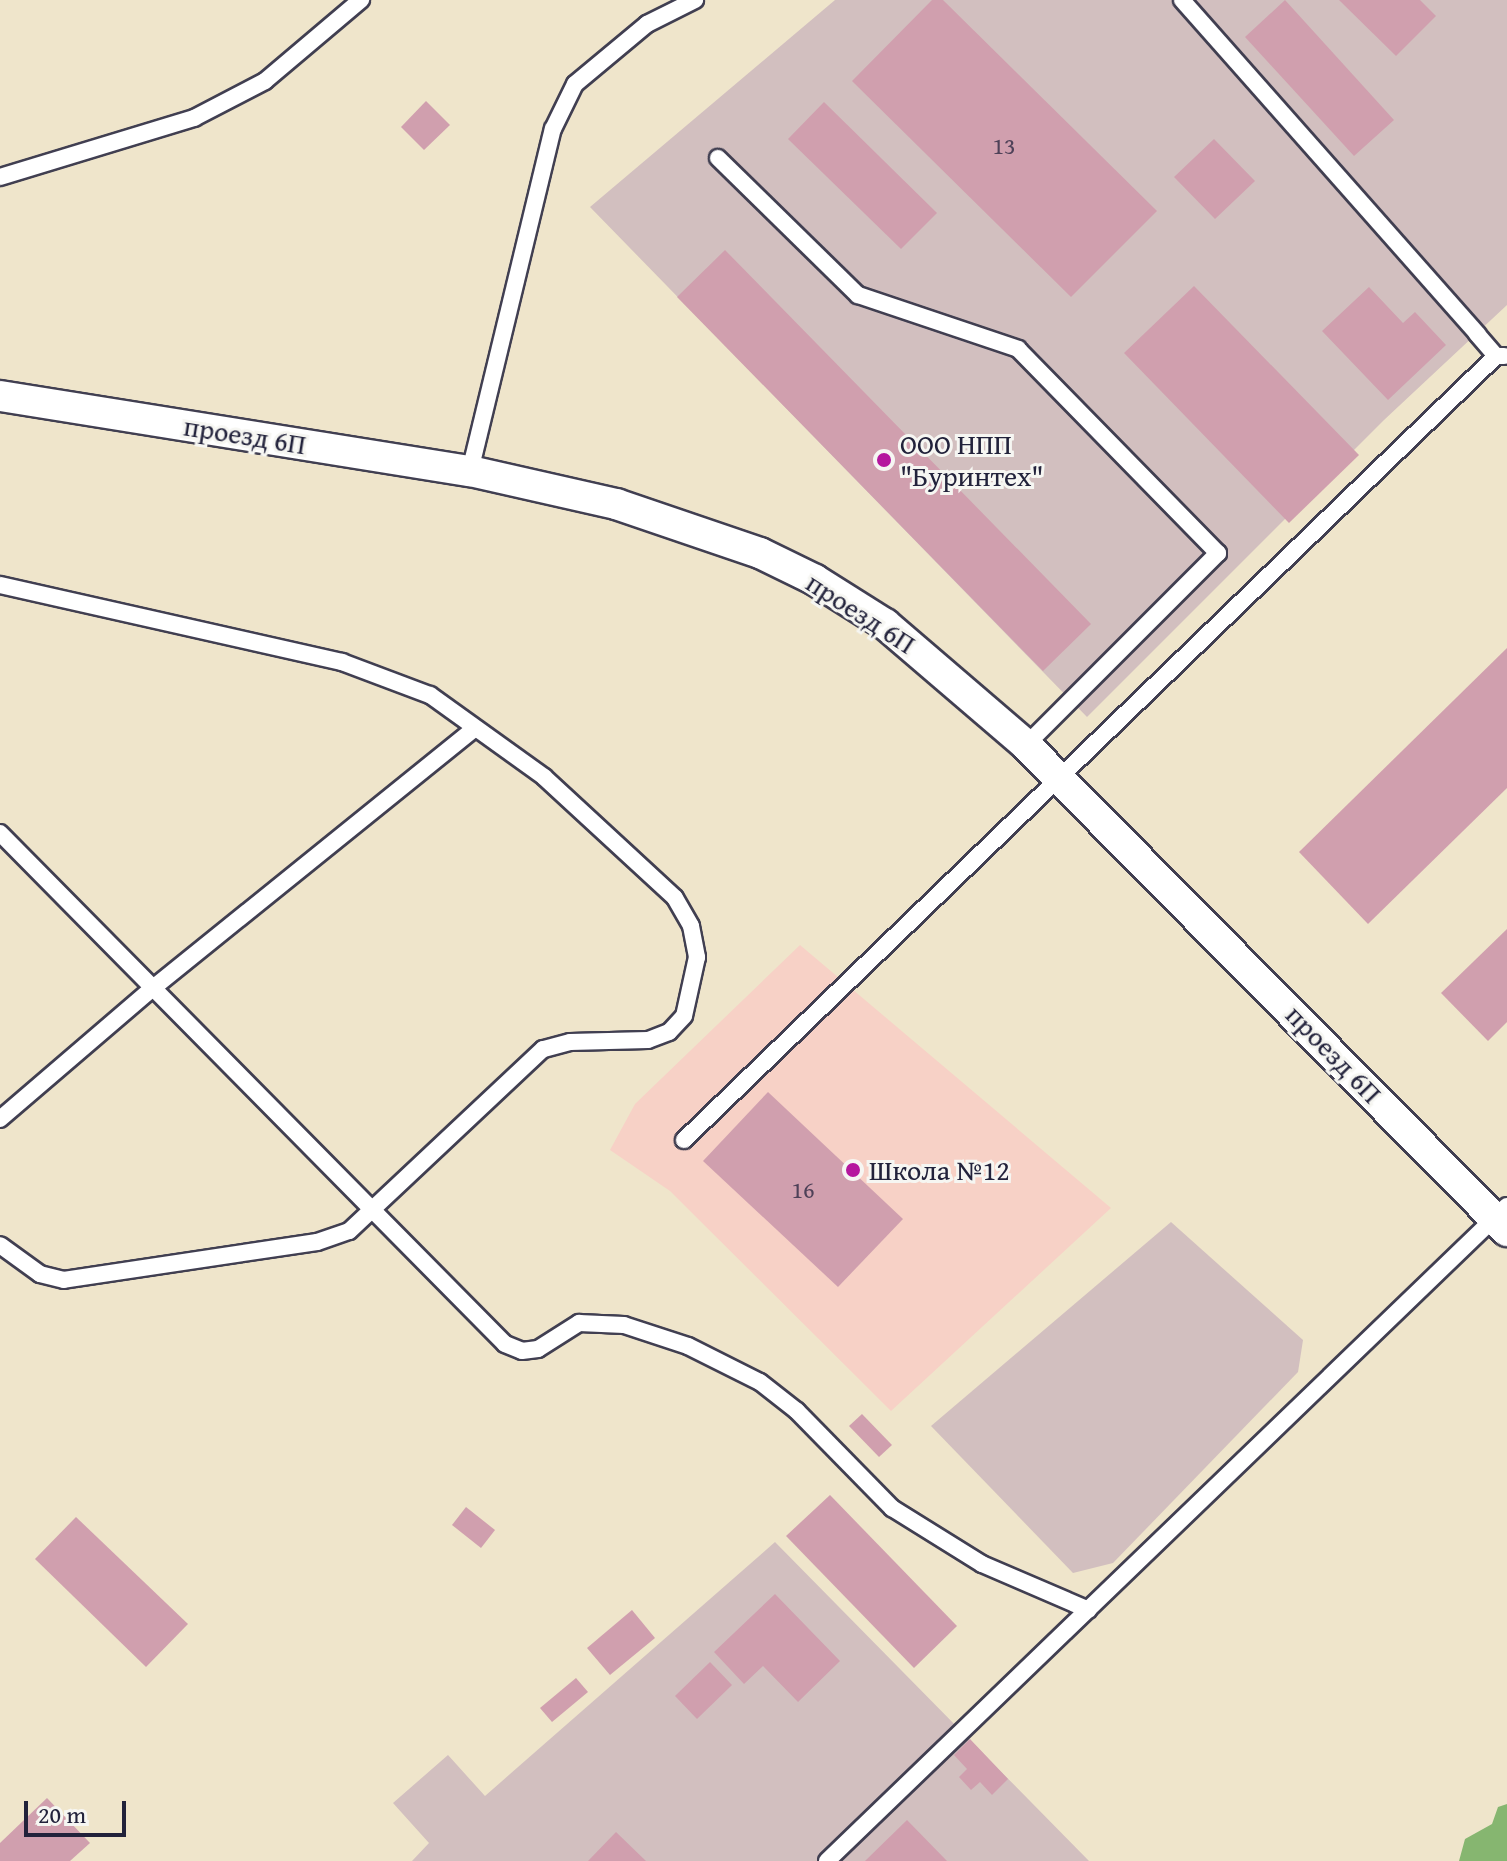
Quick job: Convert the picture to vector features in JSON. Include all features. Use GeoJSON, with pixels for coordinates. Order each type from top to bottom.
{"type":"FeatureCollection","features":[{"type":"Feature","properties":{"kind":"street","name":"проезд 6П"},"geometry":{"type":"LineString","coordinates":[[0,396],[470,471],[689,525],[788,567],[885,624],[1026,745],[1503,1219]]}},
{"type":"Feature","properties":{"kind":"lane"},"geometry":{"type":"LineString","coordinates":[[0,177],[194,118],[265,81],[361,0]]}},
{"type":"Feature","properties":{"kind":"lane"},"geometry":{"type":"LineString","coordinates":[[470,471],[559,118],[575,84],[647,24],[695,0]]}},
{"type":"Feature","properties":{"kind":"lane"},"geometry":{"type":"LineString","coordinates":[[684,1140],[1502,356],[1182,0]]}},
{"type":"Feature","properties":{"kind":"lane"},"geometry":{"type":"LineString","coordinates":[[718,158],[858,295],[1018,349],[1218,553],[1026,745]]}},
{"type":"Feature","properties":{"kind":"lane"},"geometry":{"type":"LineString","coordinates":[[0,585],[342,662],[430,695],[544,777],[675,898],[691,926],[697,957],[694,990],[684,1016],[669,1032],[648,1040],[570,1042],[543,1049],[349,1231],[317,1242],[64,1280],[40,1274],[0,1245]]}},
{"type":"Feature","properties":{"kind":"lane"},"geometry":{"type":"LineString","coordinates":[[0,1119],[153,988],[475,728]]}},
{"type":"Feature","properties":{"kind":"lane"},"geometry":{"type":"LineString","coordinates":[[0,833],[505,1344],[522,1351],[538,1349],[579,1323],[624,1325],[688,1346],[760,1382],[797,1411],[892,1508],[982,1564],[1089,1610]]}},
{"type":"Feature","properties":{"kind":"lane"},"geometry":{"type":"LineString","coordinates":[[827,1861],[1503,1219]]}},
{"type":"Feature","properties":{"kind":"shaded area"},"geometry":{"type":"Polygon","coordinates":[[[835,0],[1507,0],[1507,305],[1384,420],[1087,717],[590,207],[835,0]]]}},
{"type":"Feature","properties":{"kind":"shaded area","name":"Школа №12"},"geometry":{"type":"Polygon","coordinates":[[[800,945],[1111,1208],[891,1411],[670,1191],[610,1150],[635,1104],[800,945]]]}},
{"type":"Feature","properties":{"kind":"shaded area"},"geometry":{"type":"Polygon","coordinates":[[[1171,1222],[1303,1340],[1298,1372],[1113,1563],[1073,1573],[931,1426],[1171,1222]]]}},
{"type":"Feature","properties":{"kind":"shaded area"},"geometry":{"type":"Polygon","coordinates":[[[775,1542],[1089,1861],[412,1861],[429,1843],[393,1803],[448,1755],[485,1796],[775,1542]]]}},
{"type":"Feature","properties":{"kind":"green space"},"geometry":{"type":"Polygon","coordinates":[[[1507,1804],[1507,1861],[1459,1861],[1465,1839],[1492,1824],[1498,1807],[1507,1804]]]}},
{"type":"Feature","properties":{"kind":"building"},"geometry":{"type":"Polygon","coordinates":[[[932,0],[943,0],[1157,211],[1071,297],[852,81],[932,0]]]}},
{"type":"Feature","properties":{"kind":"building"},"geometry":{"type":"Polygon","coordinates":[[[1285,0],[1394,120],[1354,156],[1245,37],[1285,0]]]}},
{"type":"Feature","properties":{"kind":"building"},"geometry":{"type":"Polygon","coordinates":[[[1339,0],[1420,0],[1436,16],[1396,56],[1339,0]]]}},
{"type":"Feature","properties":{"kind":"building"},"geometry":{"type":"Polygon","coordinates":[[[426,101],[450,125],[424,150],[401,127],[426,101]]]}},
{"type":"Feature","properties":{"kind":"building"},"geometry":{"type":"Polygon","coordinates":[[[824,102],[937,213],[901,249],[788,139],[824,102]]]}},
{"type":"Feature","properties":{"kind":"building"},"geometry":{"type":"Polygon","coordinates":[[[1214,139],[1255,181],[1215,219],[1174,177],[1214,139]]]}},
{"type":"Feature","properties":{"kind":"building","name":"ООО НПП \"Буринтех\""},"geometry":{"type":"Polygon","coordinates":[[[725,250],[1091,624],[1043,671],[677,297],[725,250]]]}},
{"type":"Feature","properties":{"kind":"building"},"geometry":{"type":"Polygon","coordinates":[[[1194,286],[1359,455],[1289,523],[1124,353],[1194,286]]]}},
{"type":"Feature","properties":{"kind":"building"},"geometry":{"type":"Polygon","coordinates":[[[1369,287],[1403,323],[1415,312],[1446,345],[1388,400],[1322,331],[1369,287]]]}},
{"type":"Feature","properties":{"kind":"building"},"geometry":{"type":"Polygon","coordinates":[[[1507,648],[1507,788],[1368,924],[1299,852],[1507,648]]]}},
{"type":"Feature","properties":{"kind":"building"},"geometry":{"type":"Polygon","coordinates":[[[1507,929],[1507,1022],[1488,1041],[1441,993],[1507,929]]]}},
{"type":"Feature","properties":{"kind":"building"},"geometry":{"type":"Polygon","coordinates":[[[768,1092],[903,1219],[838,1287],[703,1161],[768,1092]]]}},
{"type":"Feature","properties":{"kind":"building"},"geometry":{"type":"Polygon","coordinates":[[[862,1414],[892,1445],[879,1457],[849,1426],[862,1414]]]}},
{"type":"Feature","properties":{"kind":"building"},"geometry":{"type":"Polygon","coordinates":[[[830,1495],[957,1626],[914,1668],[786,1536],[830,1495]]]}},
{"type":"Feature","properties":{"kind":"building"},"geometry":{"type":"Polygon","coordinates":[[[466,1507],[495,1530],[481,1548],[452,1525],[466,1507]]]}},
{"type":"Feature","properties":{"kind":"building"},"geometry":{"type":"Polygon","coordinates":[[[76,1517],[188,1624],[146,1667],[35,1559],[76,1517]]]}},
{"type":"Feature","properties":{"kind":"building"},"geometry":{"type":"Polygon","coordinates":[[[775,1594],[840,1661],[798,1702],[763,1666],[744,1684],[714,1652],[775,1594]]]}},
{"type":"Feature","properties":{"kind":"building"},"geometry":{"type":"Polygon","coordinates":[[[632,1610],[655,1638],[610,1675],[587,1648],[632,1610]]]}},
{"type":"Feature","properties":{"kind":"building"},"geometry":{"type":"Polygon","coordinates":[[[710,1662],[732,1685],[697,1719],[675,1696],[710,1662]]]}},
{"type":"Feature","properties":{"kind":"building"},"geometry":{"type":"Polygon","coordinates":[[[576,1678],[588,1692],[552,1722],[540,1708],[576,1678]]]}},
{"type":"Feature","properties":{"kind":"building"},"geometry":{"type":"Polygon","coordinates":[[[970,1739],[1008,1779],[992,1795],[980,1782],[971,1790],[959,1777],[967,1769],[954,1755],[970,1739]]]}},
{"type":"Feature","properties":{"kind":"building"},"geometry":{"type":"Polygon","coordinates":[[[47,1798],[90,1843],[70,1861],[0,1861],[0,1843],[47,1798]]]}},
{"type":"Feature","properties":{"kind":"building"},"geometry":{"type":"Polygon","coordinates":[[[907,1820],[947,1861],[865,1861],[907,1820]]]}},
{"type":"Feature","properties":{"kind":"building"},"geometry":{"type":"Polygon","coordinates":[[[616,1832],[646,1861],[588,1861],[616,1832]]]}},
{"type":"Feature","properties":{"kind":"place","name":"ООО НПП \"Буринтех\""},"geometry":{"type":"Point","coordinates":[884,460]}},
{"type":"Feature","properties":{"kind":"place","name":"Школа №12"},"geometry":{"type":"Point","coordinates":[853,1170]}}]}
